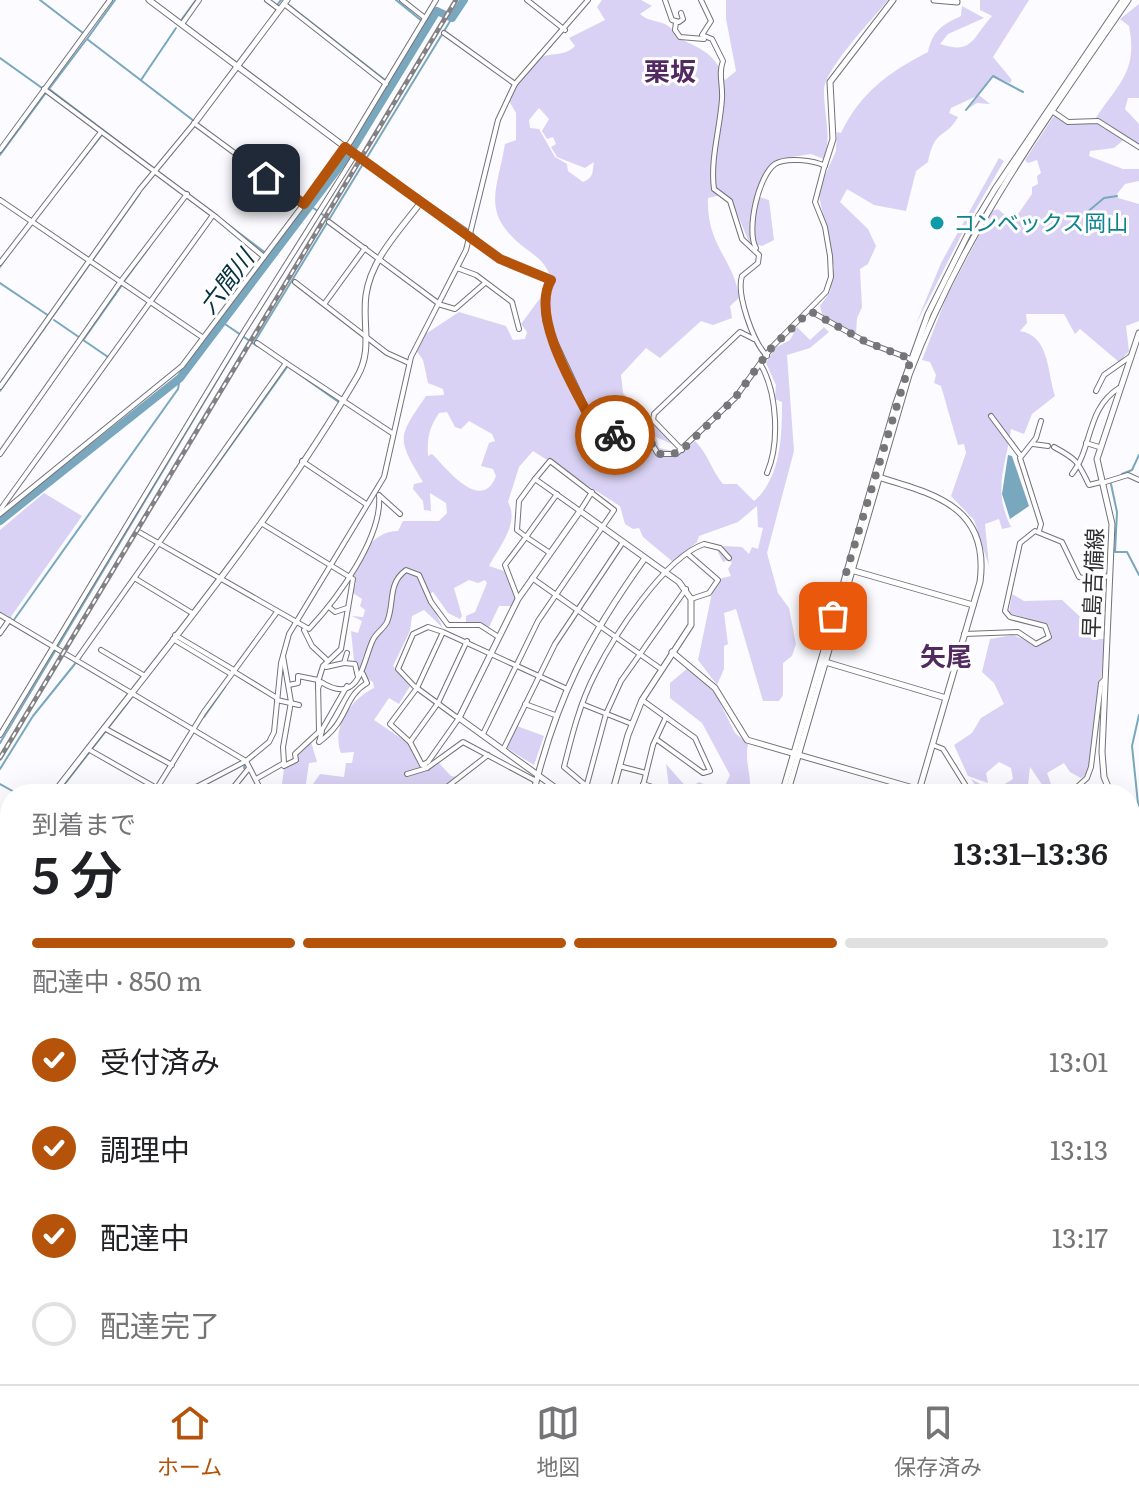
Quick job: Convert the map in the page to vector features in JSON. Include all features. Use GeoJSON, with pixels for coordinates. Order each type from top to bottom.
{"type":"FeatureCollection","features":[{"type":"Feature","properties":{"kind":"street"},"geometry":{"type":"LineString","coordinates":[[0,150],[110,0]]}},
{"type":"Feature","properties":{"kind":"street"},"geometry":{"type":"LineString","coordinates":[[149,0],[500,259],[551,280],[544,301],[545,320],[595,427],[616,435],[638,430],[649,439],[658,454],[676,454],[682,450],[735,398],[767,356],[824,297],[831,277],[825,227],[815,202],[833,139],[830,82],[893,0]]}},
{"type":"Feature","properties":{"kind":"street"},"geometry":{"type":"LineString","coordinates":[[182,24],[199,0]]}},
{"type":"Feature","properties":{"kind":"street"},"geometry":{"type":"LineString","coordinates":[[267,0],[284,5],[386,84]]}},
{"type":"Feature","properties":{"kind":"street"},"geometry":{"type":"LineString","coordinates":[[402,0],[424,20]]}},
{"type":"Feature","properties":{"kind":"street"},"geometry":{"type":"LineString","coordinates":[[0,735],[319,212],[386,84],[436,0]]}},
{"type":"Feature","properties":{"kind":"street"},"geometry":{"type":"LineString","coordinates":[[527,0],[565,30]]}},
{"type":"Feature","properties":{"kind":"street"},"geometry":{"type":"LineString","coordinates":[[304,629],[309,629],[329,607],[371,538],[377,493],[384,477],[409,363],[471,235],[498,120],[515,84],[535,56],[565,30],[588,0]]}},
{"type":"Feature","properties":{"kind":"street"},"geometry":{"type":"LineString","coordinates":[[665,0],[672,20],[676,22]]}},
{"type":"Feature","properties":{"kind":"street"},"geometry":{"type":"LineString","coordinates":[[701,0],[711,21],[702,33],[704,39]]}},
{"type":"Feature","properties":{"kind":"street"},"geometry":{"type":"LineString","coordinates":[[934,0],[957,2]]}},
{"type":"Feature","properties":{"kind":"street"},"geometry":{"type":"LineString","coordinates":[[788,784],[909,375],[945,286],[989,205],[1126,0]]}},
{"type":"Feature","properties":{"kind":"street"},"geometry":{"type":"LineString","coordinates":[[877,477],[911,359],[941,284],[969,232],[1126,0]]}},
{"type":"Feature","properties":{"kind":"street"},"geometry":{"type":"LineString","coordinates":[[0,387],[140,189],[158,170],[284,5]]}},
{"type":"Feature","properties":{"kind":"street"},"geometry":{"type":"LineString","coordinates":[[676,22],[683,19],[681,13]]}},
{"type":"Feature","properties":{"kind":"street"},"geometry":{"type":"LineString","coordinates":[[676,22],[675,30],[680,37],[712,39],[723,61],[719,71],[722,101],[715,134],[715,192],[728,199],[742,239],[757,251]]}},
{"type":"Feature","properties":{"kind":"street"},"geometry":{"type":"LineString","coordinates":[[444,33],[515,84]]}},
{"type":"Feature","properties":{"kind":"street"},"geometry":{"type":"LineString","coordinates":[[46,91],[158,170],[266,255]]}},
{"type":"Feature","properties":{"kind":"street"},"geometry":{"type":"LineString","coordinates":[[1052,111],[1068,122],[1098,121],[1139,147]]}},
{"type":"Feature","properties":{"kind":"street"},"geometry":{"type":"LineString","coordinates":[[195,122],[305,203]]}},
{"type":"Feature","properties":{"kind":"street"},"geometry":{"type":"LineString","coordinates":[[0,263],[103,132]]}},
{"type":"Feature","properties":{"kind":"street"},"geometry":{"type":"LineString","coordinates":[[1,512],[160,387],[182,366],[305,203],[350,151]]}},
{"type":"Feature","properties":{"kind":"street"},"geometry":{"type":"LineString","coordinates":[[767,356],[754,339],[740,282],[758,263],[752,226],[756,202],[770,169],[785,161],[816,161],[825,165]]}},
{"type":"Feature","properties":{"kind":"street"},"geometry":{"type":"LineString","coordinates":[[0,454],[80,338],[187,194]]}},
{"type":"Feature","properties":{"kind":"street"},"geometry":{"type":"LineString","coordinates":[[0,200],[202,337]]}},
{"type":"Feature","properties":{"kind":"street"},"geometry":{"type":"LineString","coordinates":[[61,784],[175,638],[304,462],[361,369],[367,336],[365,298],[379,259],[421,202]]}},
{"type":"Feature","properties":{"kind":"street"},"geometry":{"type":"LineString","coordinates":[[1,512],[109,357],[215,215]]}},
{"type":"Feature","properties":{"kind":"street"},"geometry":{"type":"LineString","coordinates":[[329,222],[438,303],[455,309],[485,283]]}},
{"type":"Feature","properties":{"kind":"street"},"geometry":{"type":"LineString","coordinates":[[325,303],[365,248]]}},
{"type":"Feature","properties":{"kind":"street"},"geometry":{"type":"LineString","coordinates":[[457,268],[512,302],[519,329]]}},
{"type":"Feature","properties":{"kind":"street"},"geometry":{"type":"LineString","coordinates":[[295,282],[387,353],[409,363]]}},
{"type":"Feature","properties":{"kind":"street"},"geometry":{"type":"LineString","coordinates":[[810,311],[866,342],[911,359]]}},
{"type":"Feature","properties":{"kind":"street"},"geometry":{"type":"LineString","coordinates":[[682,450],[653,420],[654,414],[740,332],[754,339]]}},
{"type":"Feature","properties":{"kind":"street","name":"早島吉備線"},"geometry":{"type":"LineString","coordinates":[[1108,784],[1102,765],[1112,524],[1097,466],[1099,447],[1139,333]]}},
{"type":"Feature","properties":{"kind":"street"},"geometry":{"type":"LineString","coordinates":[[257,343],[341,402],[393,433]]}},
{"type":"Feature","properties":{"kind":"street"},"geometry":{"type":"LineString","coordinates":[[1096,391],[1104,375],[1131,356]]}},
{"type":"Feature","properties":{"kind":"street"},"geometry":{"type":"LineString","coordinates":[[78,659],[285,364]]}},
{"type":"Feature","properties":{"kind":"street"},"geometry":{"type":"LineString","coordinates":[[761,365],[771,389],[774,427],[773,457],[767,473]]}},
{"type":"Feature","properties":{"kind":"street"},"geometry":{"type":"LineString","coordinates":[[1072,474],[1079,465],[1100,407],[1120,388]]}},
{"type":"Feature","properties":{"kind":"street"},"geometry":{"type":"LineString","coordinates":[[964,634],[1018,632],[1036,644],[1047,641],[1050,633],[1045,626],[1010,617],[1005,607],[1016,576],[1020,543],[1039,531],[1041,524],[1023,478],[1020,455],[991,416]]}},
{"type":"Feature","properties":{"kind":"street"},"geometry":{"type":"LineString","coordinates":[[1020,455],[1033,444],[1041,421]]}},
{"type":"Feature","properties":{"kind":"street"},"geometry":{"type":"LineString","coordinates":[[1086,443],[1099,447]]}},
{"type":"Feature","properties":{"kind":"street"},"geometry":{"type":"LineString","coordinates":[[1033,444],[1051,446],[1079,465],[1086,472],[1089,485],[1128,475],[1139,480]]}},
{"type":"Feature","properties":{"kind":"street"},"geometry":{"type":"LineString","coordinates":[[482,735],[516,664],[555,594],[614,510],[550,461],[517,507],[517,530],[550,553]]}},
{"type":"Feature","properties":{"kind":"street"},"geometry":{"type":"LineString","coordinates":[[304,462],[366,504]]}},
{"type":"Feature","properties":{"kind":"street"},"geometry":{"type":"LineString","coordinates":[[877,477],[940,497],[969,523],[982,558],[973,605],[921,784]]}},
{"type":"Feature","properties":{"kind":"street"},"geometry":{"type":"LineString","coordinates":[[535,479],[664,572],[686,589],[691,599],[691,625],[642,700],[614,784]]}},
{"type":"Feature","properties":{"kind":"street"},"geometry":{"type":"LineString","coordinates":[[426,766],[459,718],[518,599],[593,492]]}},
{"type":"Feature","properties":{"kind":"street"},"geometry":{"type":"LineString","coordinates":[[235,784],[274,732],[283,654],[295,622],[366,504],[377,493]]}},
{"type":"Feature","properties":{"kind":"street"},"geometry":{"type":"LineString","coordinates":[[377,493],[400,514]]}},
{"type":"Feature","properties":{"kind":"street"},"geometry":{"type":"LineString","coordinates":[[518,599],[505,565],[557,494]]}},
{"type":"Feature","properties":{"kind":"street"},"geometry":{"type":"LineString","coordinates":[[261,523],[348,574],[354,583],[341,649],[328,661],[318,680],[319,742],[341,723],[351,694],[367,683],[363,674]]}},
{"type":"Feature","properties":{"kind":"street"},"geometry":{"type":"LineString","coordinates":[[1039,531],[1062,542],[1079,577],[1096,581],[1110,575]]}},
{"type":"Feature","properties":{"kind":"street"},"geometry":{"type":"LineString","coordinates":[[139,532],[295,622],[304,629],[312,646],[328,661]]}},
{"type":"Feature","properties":{"kind":"street"},"geometry":{"type":"LineString","coordinates":[[503,750],[538,675],[576,608],[623,542]]}},
{"type":"Feature","properties":{"kind":"street"},"geometry":{"type":"LineString","coordinates":[[584,784],[564,767],[582,704],[616,639],[664,572],[688,554],[708,544],[720,548],[729,558]]}},
{"type":"Feature","properties":{"kind":"street"},"geometry":{"type":"LineString","coordinates":[[688,554],[718,580],[709,593],[691,599]]}},
{"type":"Feature","properties":{"kind":"street"},"geometry":{"type":"LineString","coordinates":[[536,784],[565,688],[598,624],[645,558]]}},
{"type":"Feature","properties":{"kind":"street"},"geometry":{"type":"LineString","coordinates":[[849,569],[973,605]]}},
{"type":"Feature","properties":{"kind":"street"},"geometry":{"type":"LineString","coordinates":[[318,688],[321,682],[336,690],[363,674],[372,640],[387,622],[393,586],[406,570],[419,575],[431,602],[448,625],[480,625],[497,636]]}},
{"type":"Feature","properties":{"kind":"street"},"geometry":{"type":"LineString","coordinates":[[532,578],[661,669]]}},
{"type":"Feature","properties":{"kind":"street"},"geometry":{"type":"LineString","coordinates":[[136,579],[192,613]]}},
{"type":"Feature","properties":{"kind":"street"},"geometry":{"type":"LineString","coordinates":[[587,784],[606,714],[638,654],[686,589]]}},
{"type":"Feature","properties":{"kind":"street"},"geometry":{"type":"LineString","coordinates":[[329,607],[335,612],[347,608]]}},
{"type":"Feature","properties":{"kind":"street"},"geometry":{"type":"LineString","coordinates":[[160,784],[233,672],[277,612]]}},
{"type":"Feature","properties":{"kind":"street"},"geometry":{"type":"LineString","coordinates":[[0,615],[195,729],[248,764],[258,784]]}},
{"type":"Feature","properties":{"kind":"street"},"geometry":{"type":"LineString","coordinates":[[0,633],[10,621]]}},
{"type":"Feature","properties":{"kind":"street"},"geometry":{"type":"LineString","coordinates":[[545,784],[417,688],[397,665],[413,634],[428,627],[467,641],[565,688]]}},
{"type":"Feature","properties":{"kind":"street"},"geometry":{"type":"LineString","coordinates":[[426,766],[420,764],[410,742],[390,724],[417,688],[443,632]]}},
{"type":"Feature","properties":{"kind":"street"},"geometry":{"type":"LineString","coordinates":[[175,638],[277,699],[299,705]]}},
{"type":"Feature","properties":{"kind":"street"},"geometry":{"type":"LineString","coordinates":[[410,742],[438,703],[467,641]]}},
{"type":"Feature","properties":{"kind":"street"},"geometry":{"type":"LineString","coordinates":[[101,650],[145,676]]}},
{"type":"Feature","properties":{"kind":"street"},"geometry":{"type":"LineString","coordinates":[[672,652],[715,688],[744,738],[893,784]]}},
{"type":"Feature","properties":{"kind":"street"},"geometry":{"type":"LineString","coordinates":[[344,663],[347,653]]}},
{"type":"Feature","properties":{"kind":"street"},"geometry":{"type":"LineString","coordinates":[[256,780],[284,763],[283,747],[291,704],[283,654]]}},
{"type":"Feature","properties":{"kind":"street"},"geometry":{"type":"LineString","coordinates":[[823,662],[946,698]]}},
{"type":"Feature","properties":{"kind":"street"},"geometry":{"type":"LineString","coordinates":[[321,671],[331,663],[338,666],[344,663],[357,667],[357,679]]}},
{"type":"Feature","properties":{"kind":"street"},"geometry":{"type":"LineString","coordinates":[[289,685],[298,683],[298,676],[318,680]]}},
{"type":"Feature","properties":{"kind":"street"},"geometry":{"type":"LineString","coordinates":[[1080,784],[1087,778],[1094,756],[1101,683],[1105,679]]}},
{"type":"Feature","properties":{"kind":"street"},"geometry":{"type":"LineString","coordinates":[[256,780],[296,760],[295,754],[321,729],[347,686]]}},
{"type":"Feature","properties":{"kind":"street"},"geometry":{"type":"LineString","coordinates":[[642,700],[695,738],[710,771],[703,773],[656,739]]}},
{"type":"Feature","properties":{"kind":"street"},"geometry":{"type":"LineString","coordinates":[[525,704],[555,715]]}},
{"type":"Feature","properties":{"kind":"street"},"geometry":{"type":"LineString","coordinates":[[582,704],[632,724]]}},
{"type":"Feature","properties":{"kind":"street"},"geometry":{"type":"LineString","coordinates":[[643,784],[666,717]]}},
{"type":"Feature","properties":{"kind":"street"},"geometry":{"type":"LineString","coordinates":[[106,729],[172,765]]}},
{"type":"Feature","properties":{"kind":"street"},"geometry":{"type":"LineString","coordinates":[[407,774],[426,766],[463,742],[537,778]]}},
{"type":"Feature","properties":{"kind":"street"},"geometry":{"type":"LineString","coordinates":[[933,745],[943,749],[965,784]]}},
{"type":"Feature","properties":{"kind":"street"},"geometry":{"type":"LineString","coordinates":[[90,750],[150,784]]}},
{"type":"Feature","properties":{"kind":"street"},"geometry":{"type":"LineString","coordinates":[[451,784],[488,755]]}},
{"type":"Feature","properties":{"kind":"street"},"geometry":{"type":"LineString","coordinates":[[203,784],[248,764]]}},
{"type":"Feature","properties":{"kind":"street"},"geometry":{"type":"LineString","coordinates":[[619,766],[646,773]]}},
{"type":"Feature","properties":{"kind":"shaded area"},"geometry":{"type":"Polygon","coordinates":[[[602,0],[641,0],[652,6],[640,14],[665,24],[679,38],[708,54],[725,80],[736,71],[726,19],[726,0],[888,0],[840,58],[826,82],[827,142],[824,159],[811,154],[779,159],[763,177],[759,197],[769,200],[774,240],[762,246],[749,242],[731,199],[725,194],[708,198],[711,229],[732,273],[739,298],[730,306],[732,318],[713,325],[701,321],[660,358],[646,348],[621,375],[623,393],[674,445],[656,437],[659,448],[682,453],[695,441],[723,484],[737,484],[754,501],[770,481],[780,442],[782,402],[775,399],[776,385],[766,363],[775,348],[790,340],[797,327],[810,340],[824,327],[829,332],[810,348],[787,355],[794,451],[767,553],[778,593],[789,608],[796,644],[792,656],[783,663],[783,695],[779,701],[763,701],[736,609],[724,613],[728,644],[724,646],[724,669],[717,685],[698,660],[712,593],[722,578],[731,576],[728,569],[732,563],[729,560],[723,562],[717,550],[724,546],[742,547],[749,554],[752,547],[758,549],[763,528],[758,527],[757,506],[738,522],[699,536],[697,542],[673,562],[643,537],[639,528],[633,529],[625,524],[620,506],[533,451],[519,467],[508,502],[512,518],[510,526],[489,566],[504,571],[515,599],[511,606],[499,606],[489,627],[466,622],[466,616],[475,612],[487,583],[485,580],[478,583],[469,580],[454,588],[462,616],[460,619],[448,613],[433,592],[427,595],[443,628],[424,610],[412,616],[410,631],[393,666],[410,686],[399,704],[389,698],[374,720],[408,743],[422,772],[438,762],[451,776],[457,777],[448,784],[313,784],[320,774],[344,777],[346,763],[352,763],[354,752],[341,753],[341,724],[358,699],[374,688],[373,682],[355,671],[351,631],[358,633],[362,621],[352,616],[363,617],[365,610],[360,606],[362,599],[353,593],[356,583],[351,572],[375,539],[398,531],[403,521],[439,521],[447,513],[446,503],[430,493],[431,511],[424,510],[423,501],[413,489],[414,484],[423,482],[408,456],[404,438],[406,430],[426,396],[444,395],[443,389],[428,383],[423,360],[416,350],[424,335],[459,312],[506,326],[513,340],[525,339],[527,332],[521,324],[541,297],[550,275],[539,259],[511,235],[497,212],[496,189],[505,144],[516,140],[516,113],[509,101],[521,77],[534,61],[571,49],[575,46],[569,38],[605,20],[597,7],[602,0]],[[539,108],[529,120],[530,128],[539,129],[555,157],[567,164],[568,171],[583,182],[587,180],[592,174],[594,162],[585,168],[557,157],[551,147],[556,144],[553,137],[547,139],[542,131],[549,119],[539,108]],[[447,412],[439,413],[428,438],[428,456],[432,454],[463,484],[482,491],[496,476],[493,469],[481,466],[489,443],[495,441],[492,434],[469,421],[461,429],[455,427],[447,412]]]}},
{"type":"Feature","properties":{"kind":"shaded area"},"geometry":{"type":"Polygon","coordinates":[[[980,0],[1029,0],[993,57],[1012,80],[1010,83],[993,76],[979,95],[951,108],[949,113],[958,117],[937,138],[928,162],[916,171],[906,211],[874,205],[847,189],[840,202],[868,229],[876,246],[868,264],[860,269],[862,307],[857,318],[856,334],[822,314],[820,306],[830,292],[834,267],[818,191],[836,151],[837,132],[841,133],[858,106],[877,85],[928,52],[939,29],[961,16],[962,6],[984,18],[948,34],[940,44],[959,47],[971,42],[992,16],[980,10],[980,0]]]}},
{"type":"Feature","properties":{"kind":"shaded area"},"geometry":{"type":"Polygon","coordinates":[[[1139,4],[1139,98],[1128,98],[1125,109],[1139,124],[1139,144],[1127,137],[1114,148],[1090,151],[1089,156],[1123,169],[1139,169],[1139,181],[1125,184],[1117,194],[1118,198],[1139,204],[1139,321],[1126,326],[1129,351],[1119,362],[1080,329],[1075,334],[1064,314],[1026,314],[1027,323],[1020,331],[1030,334],[1042,347],[1055,396],[1032,414],[1024,434],[1011,429],[1001,489],[1011,527],[1002,529],[999,519],[985,524],[989,566],[974,520],[951,496],[966,453],[964,444],[958,445],[941,386],[934,383],[936,375],[930,362],[922,360],[946,298],[992,211],[998,209],[1007,217],[1016,217],[1032,194],[1032,187],[1038,184],[1037,176],[1041,173],[1037,160],[1028,163],[1025,160],[1055,114],[1069,123],[1095,119],[1119,86],[1131,54],[1129,26],[1120,19],[1139,4]]]}},
{"type":"Feature","properties":{"kind":"shaded area"},"geometry":{"type":"Polygon","coordinates":[[[979,95],[990,104],[977,103],[966,110],[979,95]]]}},
{"type":"Feature","properties":{"kind":"shaded area"},"geometry":{"type":"Polygon","coordinates":[[[999,158],[1004,161],[966,226],[916,324],[941,263],[999,158]]]}},
{"type":"Feature","properties":{"kind":"shaded area"},"geometry":{"type":"Polygon","coordinates":[[[44,493],[82,516],[10,618],[0,613],[0,530],[44,493]]]}},
{"type":"Feature","properties":{"kind":"shaded area"},"geometry":{"type":"Polygon","coordinates":[[[1012,594],[1024,601],[1062,600],[1089,625],[1098,639],[1105,639],[1093,756],[1087,774],[1081,778],[1070,772],[1064,763],[1047,773],[1051,784],[1042,784],[1030,767],[1028,784],[1005,784],[1013,779],[1011,768],[999,762],[986,773],[988,783],[968,776],[954,745],[972,733],[981,718],[1004,704],[994,683],[982,672],[990,639],[1013,635],[1039,646],[1052,636],[1048,625],[1009,613],[1012,594]]]}},
{"type":"Feature","properties":{"kind":"shaded area"},"geometry":{"type":"Polygon","coordinates":[[[688,668],[715,693],[735,733],[748,744],[750,784],[726,784],[730,775],[702,723],[670,698],[670,683],[688,668]]]}},
{"type":"Feature","properties":{"kind":"shaded area"},"geometry":{"type":"Polygon","coordinates":[[[517,726],[544,736],[534,765],[507,748],[517,726]]]}},
{"type":"Feature","properties":{"kind":"shaded area"},"geometry":{"type":"Polygon","coordinates":[[[311,742],[317,762],[309,763],[306,784],[282,784],[284,768],[297,761],[297,754],[311,742]]]}},
{"type":"Feature","properties":{"kind":"shaded area"},"geometry":{"type":"Polygon","coordinates":[[[666,764],[684,784],[669,784],[666,764]]]}},
{"type":"Feature","properties":{"kind":"water"},"geometry":{"type":"Polygon","coordinates":[[[1008,455],[1012,456],[1029,506],[1010,519],[1002,494],[1008,455]]]}},
{"type":"Feature","properties":{"kind":"waterway"},"geometry":{"type":"LineString","coordinates":[[40,0],[83,33]]}},
{"type":"Feature","properties":{"kind":"waterway"},"geometry":{"type":"LineString","coordinates":[[115,0],[87,39],[194,121]]}},
{"type":"Feature","properties":{"kind":"waterway"},"geometry":{"type":"LineString","coordinates":[[182,19],[196,0]]}},
{"type":"Feature","properties":{"kind":"waterway"},"geometry":{"type":"LineString","coordinates":[[277,5],[281,0]]}},
{"type":"Feature","properties":{"kind":"waterway"},"geometry":{"type":"LineString","coordinates":[[396,0],[428,26]]}},
{"type":"Feature","properties":{"kind":"waterway","name":"六間川"},"geometry":{"type":"LineString","coordinates":[[0,521],[180,378],[352,150],[437,11],[452,18],[464,0]]}},
{"type":"Feature","properties":{"kind":"waterway"},"geometry":{"type":"LineString","coordinates":[[289,5],[385,80]]}},
{"type":"Feature","properties":{"kind":"waterway"},"geometry":{"type":"LineString","coordinates":[[255,341],[452,18]]}},
{"type":"Feature","properties":{"kind":"waterway"},"geometry":{"type":"LineString","coordinates":[[141,80],[176,28]]}},
{"type":"Feature","properties":{"kind":"waterway"},"geometry":{"type":"LineString","coordinates":[[49,89],[86,40]]}},
{"type":"Feature","properties":{"kind":"waterway"},"geometry":{"type":"LineString","coordinates":[[0,58],[42,88]]}},
{"type":"Feature","properties":{"kind":"waterway"},"geometry":{"type":"LineString","coordinates":[[966,110],[993,76],[1023,92]]}},
{"type":"Feature","properties":{"kind":"waterway","name":"六間川"},"geometry":{"type":"LineString","coordinates":[[389,83],[393,86]]}},
{"type":"Feature","properties":{"kind":"waterway"},"geometry":{"type":"LineString","coordinates":[[49,89],[271,257]]}},
{"type":"Feature","properties":{"kind":"waterway"},"geometry":{"type":"LineString","coordinates":[[0,155],[45,94]]}},
{"type":"Feature","properties":{"kind":"waterway"},"geometry":{"type":"LineString","coordinates":[[64,183],[102,135]]}},
{"type":"Feature","properties":{"kind":"waterway"},"geometry":{"type":"LineString","coordinates":[[0,391],[140,193]]}},
{"type":"Feature","properties":{"kind":"waterway"},"geometry":{"type":"LineString","coordinates":[[1085,214],[1104,198],[1117,196]]}},
{"type":"Feature","properties":{"kind":"waterway"},"geometry":{"type":"LineString","coordinates":[[306,203],[329,219]]}},
{"type":"Feature","properties":{"kind":"waterway"},"geometry":{"type":"LineString","coordinates":[[125,280],[150,246]]}},
{"type":"Feature","properties":{"kind":"waterway"},"geometry":{"type":"LineString","coordinates":[[0,267],[9,254]]}},
{"type":"Feature","properties":{"kind":"waterway"},"geometry":{"type":"LineString","coordinates":[[0,283],[49,316]]}},
{"type":"Feature","properties":{"kind":"waterway"},"geometry":{"type":"LineString","coordinates":[[84,339],[122,285]]}},
{"type":"Feature","properties":{"kind":"waterway"},"geometry":{"type":"LineString","coordinates":[[54,320],[108,357]]}},
{"type":"Feature","properties":{"kind":"waterway"},"geometry":{"type":"LineString","coordinates":[[222,322],[257,346]]}},
{"type":"Feature","properties":{"kind":"waterway"},"geometry":{"type":"LineString","coordinates":[[0,743],[243,337]]}},
{"type":"Feature","properties":{"kind":"waterway"},"geometry":{"type":"LineString","coordinates":[[286,365],[340,403]]}},
{"type":"Feature","properties":{"kind":"waterway"},"geometry":{"type":"LineString","coordinates":[[172,528],[287,367]]}},
{"type":"Feature","properties":{"kind":"waterway"},"geometry":{"type":"LineString","coordinates":[[11,624],[178,389],[180,378]]}},
{"type":"Feature","properties":{"kind":"waterway"},"geometry":{"type":"LineString","coordinates":[[1122,474],[1132,470],[1139,455]]}},
{"type":"Feature","properties":{"kind":"waterway"},"geometry":{"type":"LineString","coordinates":[[1111,484],[1117,512],[1115,552],[1127,552],[1139,575]]}},
{"type":"Feature","properties":{"kind":"waterway"},"geometry":{"type":"LineString","coordinates":[[0,636],[9,624]]}},
{"type":"Feature","properties":{"kind":"waterway"},"geometry":{"type":"LineString","coordinates":[[12,624],[37,639]]}},
{"type":"Feature","properties":{"kind":"waterway"},"geometry":{"type":"LineString","coordinates":[[177,639],[233,673]]}},
{"type":"Feature","properties":{"kind":"waterway"},"geometry":{"type":"LineString","coordinates":[[0,769],[33,716],[78,660]]}},
{"type":"Feature","properties":{"kind":"waterway"},"geometry":{"type":"LineString","coordinates":[[204,717],[225,687]]}},
{"type":"Feature","properties":{"kind":"waterway"},"geometry":{"type":"LineString","coordinates":[[65,784],[133,696]]}},
{"type":"Feature","properties":{"kind":"waterway"},"geometry":{"type":"LineString","coordinates":[[1136,784],[1132,746],[1139,715]]}},
{"type":"Feature","properties":{"kind":"waterway"},"geometry":{"type":"LineString","coordinates":[[244,768],[245,764]]}},
{"type":"Feature","properties":{"kind":"railway"},"geometry":{"type":"LineString","coordinates":[[0,758],[456,0]]}},
{"type":"Feature","properties":{"kind":"way so far"},"geometry":{"type":"LineString","coordinates":[[615,435],[638,430],[649,439],[652,449],[658,454],[679,453],[735,398],[772,347],[810,311],[859,339],[911,359],[833,616]]}},
{"type":"Feature","properties":{"kind":"place","name":"コンベックス岡山"},"geometry":{"type":"Point","coordinates":[937,223]}},
{"type":"Feature","properties":{"kind":"district","name":"栗坂"},"geometry":{"type":"Point","coordinates":[670,72]}},
{"type":"Feature","properties":{"kind":"district","name":"矢尾"},"geometry":{"type":"Point","coordinates":[946,657]}},
{"type":"Feature","properties":{"kind":"route"},"geometry":{"type":"LineString","coordinates":[[266,178],[304,204],[345,147],[480,242],[492,254],[551,280],[544,301],[545,314],[561,357],[595,427],[615,435]]}}]}
